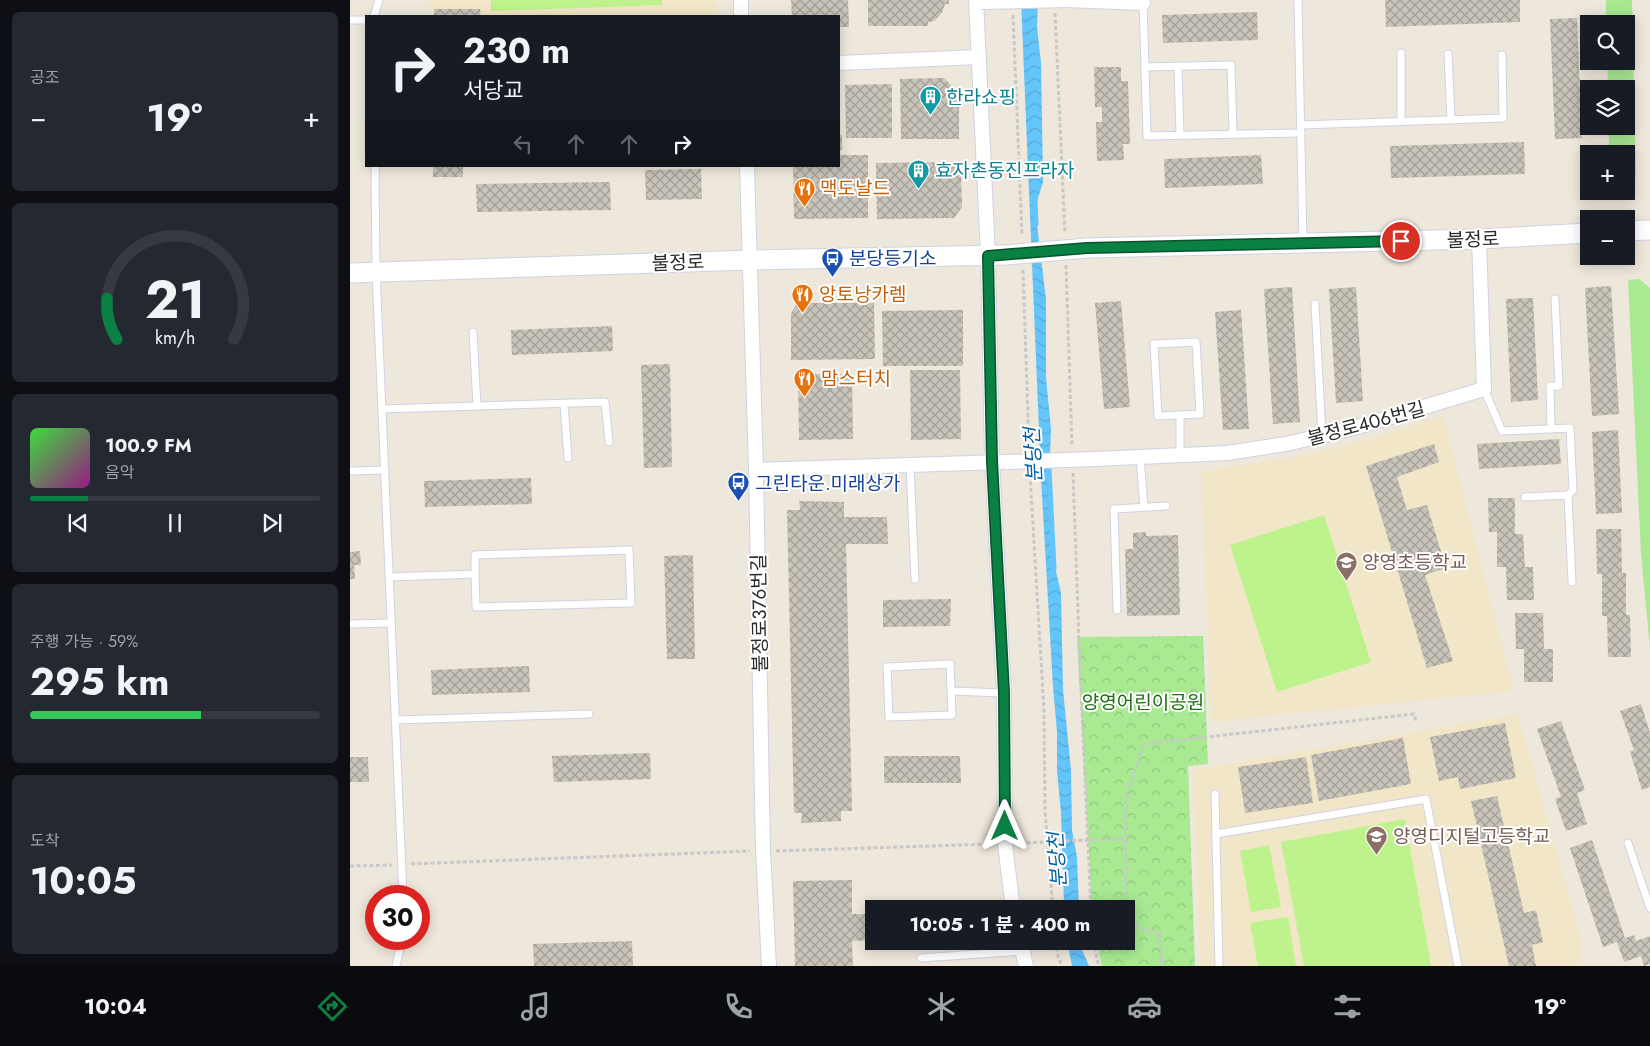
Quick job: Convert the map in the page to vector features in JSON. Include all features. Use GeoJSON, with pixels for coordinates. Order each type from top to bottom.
{"type":"FeatureCollection","features":[{"type":"Feature","properties":{"kind":"main road"},"geometry":{"type":"LineString","coordinates":[[1635,231],[1650,230]]}},
{"type":"Feature","properties":{"kind":"main road","name":"불정로"},"geometry":{"type":"LineString","coordinates":[[350,272],[997,255],[1087,248],[1479,239],[1580,233]]}},
{"type":"Feature","properties":{"kind":"street"},"geometry":{"type":"LineString","coordinates":[[741,0],[741,15]]}},
{"type":"Feature","properties":{"kind":"street"},"geometry":{"type":"LineString","coordinates":[[1012,900],[1005,844],[1004,693],[992,461],[997,255],[979,57],[978,1],[1143,1]]}},
{"type":"Feature","properties":{"kind":"street"},"geometry":{"type":"LineString","coordinates":[[840,63],[979,57]]}},
{"type":"Feature","properties":{"kind":"street","name":"불정로376번길"},"geometry":{"type":"LineString","coordinates":[[747,167],[756,470],[763,851],[769,966]]}},
{"type":"Feature","properties":{"kind":"street"},"geometry":{"type":"LineString","coordinates":[[1479,239],[1484,389]]}},
{"type":"Feature","properties":{"kind":"street","name":"불정로406번길"},"geometry":{"type":"LineString","coordinates":[[756,470],[1180,456],[1236,452],[1286,444],[1354,428],[1484,389]]}},
{"type":"Feature","properties":{"kind":"street"},"geometry":{"type":"LineString","coordinates":[[1022,950],[1026,966]]}},
{"type":"Feature","properties":{"kind":"lane"},"geometry":{"type":"LineString","coordinates":[[374,15],[379,0]]}},
{"type":"Feature","properties":{"kind":"lane"},"geometry":{"type":"LineString","coordinates":[[1298,0],[1303,243]]}},
{"type":"Feature","properties":{"kind":"lane"},"geometry":{"type":"LineString","coordinates":[[1143,1],[1147,136],[1301,133]]}},
{"type":"Feature","properties":{"kind":"lane"},"geometry":{"type":"LineString","coordinates":[[350,20],[365,20]]}},
{"type":"Feature","properties":{"kind":"lane"},"geometry":{"type":"LineString","coordinates":[[1401,53],[1402,121]]}},
{"type":"Feature","properties":{"kind":"lane"},"geometry":{"type":"LineString","coordinates":[[1448,54],[1451,119]]}},
{"type":"Feature","properties":{"kind":"lane"},"geometry":{"type":"LineString","coordinates":[[1300,125],[1503,118],[1502,55]]}},
{"type":"Feature","properties":{"kind":"lane"},"geometry":{"type":"LineString","coordinates":[[1145,67],[1231,65],[1233,134]]}},
{"type":"Feature","properties":{"kind":"lane"},"geometry":{"type":"LineString","coordinates":[[1178,66],[1180,135]]}},
{"type":"Feature","properties":{"kind":"lane"},"geometry":{"type":"LineString","coordinates":[[375,167],[376,272],[402,885]]}},
{"type":"Feature","properties":{"kind":"lane"},"geometry":{"type":"LineString","coordinates":[[1551,429],[1550,386],[1559,386],[1555,299]]}},
{"type":"Feature","properties":{"kind":"lane"},"geometry":{"type":"LineString","coordinates":[[1315,304],[1322,436]]}},
{"type":"Feature","properties":{"kind":"lane"},"geometry":{"type":"LineString","coordinates":[[473,332],[476,406]]}},
{"type":"Feature","properties":{"kind":"lane"},"geometry":{"type":"LineString","coordinates":[[1196,342],[1200,414],[1180,415],[1158,416],[1154,344],[1196,342]]}},
{"type":"Feature","properties":{"kind":"lane"},"geometry":{"type":"LineString","coordinates":[[1484,389],[1502,431],[1570,428],[1573,490],[1568,495],[1525,498]]}},
{"type":"Feature","properties":{"kind":"lane"},"geometry":{"type":"LineString","coordinates":[[382,409],[605,402],[608,442]]}},
{"type":"Feature","properties":{"kind":"lane"},"geometry":{"type":"LineString","coordinates":[[564,404],[568,458]]}},
{"type":"Feature","properties":{"kind":"lane"},"geometry":{"type":"LineString","coordinates":[[1180,415],[1180,456]]}},
{"type":"Feature","properties":{"kind":"lane"},"geometry":{"type":"LineString","coordinates":[[1140,457],[1144,507]]}},
{"type":"Feature","properties":{"kind":"lane"},"geometry":{"type":"LineString","coordinates":[[910,464],[915,579]]}},
{"type":"Feature","properties":{"kind":"lane"},"geometry":{"type":"LineString","coordinates":[[350,471],[385,470]]}},
{"type":"Feature","properties":{"kind":"lane"},"geometry":{"type":"LineString","coordinates":[[1568,495],[1572,582]]}},
{"type":"Feature","properties":{"kind":"lane"},"geometry":{"type":"LineString","coordinates":[[1116,610],[1114,509],[1166,506]]}},
{"type":"Feature","properties":{"kind":"lane"},"geometry":{"type":"LineString","coordinates":[[629,550],[631,603],[476,607],[475,574],[475,555],[629,550]]}},
{"type":"Feature","properties":{"kind":"lane"},"geometry":{"type":"LineString","coordinates":[[389,577],[475,574]]}},
{"type":"Feature","properties":{"kind":"lane"},"geometry":{"type":"LineString","coordinates":[[350,624],[391,623]]}},
{"type":"Feature","properties":{"kind":"lane"},"geometry":{"type":"LineString","coordinates":[[950,664],[951,691],[952,715],[888,717],[887,667],[950,664]]}},
{"type":"Feature","properties":{"kind":"lane"},"geometry":{"type":"LineString","coordinates":[[951,691],[1004,693]]}},
{"type":"Feature","properties":{"kind":"lane"},"geometry":{"type":"LineString","coordinates":[[395,720],[590,714]]}},
{"type":"Feature","properties":{"kind":"lane"},"geometry":{"type":"LineString","coordinates":[[1215,794],[1219,966]]}},
{"type":"Feature","properties":{"kind":"lane"},"geometry":{"type":"LineString","coordinates":[[1216,834],[1426,799],[1458,966]]}},
{"type":"Feature","properties":{"kind":"lane"},"geometry":{"type":"LineString","coordinates":[[1628,843],[1650,908]]}},
{"type":"Feature","properties":{"kind":"lane"},"geometry":{"type":"LineString","coordinates":[[396,966],[400,950]]}},
{"type":"Feature","properties":{"kind":"lane"},"geometry":{"type":"LineString","coordinates":[[921,958],[988,950]]}},
{"type":"Feature","properties":{"kind":"path"},"geometry":{"type":"LineString","coordinates":[[1126,900],[1128,790],[1144,744],[1414,714],[1416,722]]}},
{"type":"Feature","properties":{"kind":"path"},"geometry":{"type":"LineString","coordinates":[[401,865],[1126,839]]}},
{"type":"Feature","properties":{"kind":"path"},"geometry":{"type":"LineString","coordinates":[[350,866],[393,865]]}},
{"type":"Feature","properties":{"kind":"path"},"geometry":{"type":"LineString","coordinates":[[1135,926],[1143,931],[1159,932],[1162,966]]}},
{"type":"Feature","properties":{"kind":"path"},"geometry":{"type":"LineString","coordinates":[[1057,950],[1062,966]]}},
{"type":"Feature","properties":{"kind":"path"},"geometry":{"type":"LineString","coordinates":[[1095,950],[1099,966]]}},
{"type":"Feature","properties":{"kind":"shaded area"},"geometry":{"type":"Polygon","coordinates":[[[430,0],[716,0],[717,15],[431,15],[430,0]]]}},
{"type":"Feature","properties":{"kind":"shaded area","name":"양영초등학교"},"geometry":{"type":"Polygon","coordinates":[[[1443,416],[1514,691],[1211,722],[1201,471],[1290,458],[1331,449],[1443,416]]]}},
{"type":"Feature","properties":{"kind":"shaded area","name":"양영디지털고등학교"},"geometry":{"type":"Polygon","coordinates":[[[1518,714],[1581,939],[1581,966],[1200,966],[1193,770],[1518,714]]]}},
{"type":"Feature","properties":{"kind":"green space"},"geometry":{"type":"Polygon","coordinates":[[[491,0],[662,0],[662,5],[491,11],[491,0]]]}},
{"type":"Feature","properties":{"kind":"green space"},"geometry":{"type":"Polygon","coordinates":[[[1606,0],[1632,0],[1632,15],[1606,15],[1606,0]]]}},
{"type":"Feature","properties":{"kind":"green space"},"geometry":{"type":"Polygon","coordinates":[[[1607,70],[1634,70],[1634,80],[1608,80],[1607,70]]]}},
{"type":"Feature","properties":{"kind":"green space"},"geometry":{"type":"Polygon","coordinates":[[[1635,132],[1636,176],[1635,178],[1635,145],[1609,145],[1609,135],[1635,135],[1635,132]]]}},
{"type":"Feature","properties":{"kind":"green space"},"geometry":{"type":"Polygon","coordinates":[[[1639,279],[1650,288],[1650,649],[1641,553],[1628,280],[1639,279]]]}},
{"type":"Feature","properties":{"kind":"green space"},"geometry":{"type":"Polygon","coordinates":[[[1324,515],[1371,662],[1277,692],[1230,545],[1324,515]]]}},
{"type":"Feature","properties":{"kind":"green space","name":"양영어린이공원"},"geometry":{"type":"Polygon","coordinates":[[[1203,636],[1208,764],[1188,766],[1195,966],[1102,966],[1098,950],[1135,950],[1135,900],[1092,900],[1077,637],[1203,636]]]}},
{"type":"Feature","properties":{"kind":"green space"},"geometry":{"type":"Polygon","coordinates":[[[1405,819],[1431,966],[1304,966],[1281,842],[1405,819]]]}},
{"type":"Feature","properties":{"kind":"green space"},"geometry":{"type":"Polygon","coordinates":[[[1269,845],[1281,907],[1251,912],[1240,851],[1269,845]]]}},
{"type":"Feature","properties":{"kind":"green space"},"geometry":{"type":"Polygon","coordinates":[[[1288,917],[1296,966],[1258,966],[1250,923],[1288,917]]]}},
{"type":"Feature","properties":{"kind":"water"},"geometry":{"type":"Polygon","coordinates":[[[1021,0],[1038,0],[1037,27],[1041,63],[1043,182],[1035,208],[1046,299],[1046,378],[1051,429],[1049,480],[1051,550],[1061,593],[1063,690],[1071,770],[1072,830],[1077,857],[1079,900],[1064,900],[1061,812],[1057,771],[1057,732],[1041,478],[1021,0]]]}},
{"type":"Feature","properties":{"kind":"water"},"geometry":{"type":"Polygon","coordinates":[[[1069,950],[1082,950],[1089,966],[1072,966],[1069,950]]]}},
{"type":"Feature","properties":{"kind":"building"},"geometry":{"type":"Polygon","coordinates":[[[791,0],[848,0],[849,27],[840,27],[840,15],[792,15],[791,0]]]}},
{"type":"Feature","properties":{"kind":"building"},"geometry":{"type":"Polygon","coordinates":[[[868,0],[949,0],[949,4],[945,4],[942,13],[934,21],[928,22],[928,26],[868,26],[868,0]]]}},
{"type":"Feature","properties":{"kind":"building"},"geometry":{"type":"Polygon","coordinates":[[[1385,0],[1520,0],[1520,22],[1386,27],[1385,0]]]}},
{"type":"Feature","properties":{"kind":"building"},"geometry":{"type":"Polygon","coordinates":[[[434,9],[480,9],[481,15],[434,15],[434,9]]]}},
{"type":"Feature","properties":{"kind":"building"},"geometry":{"type":"Polygon","coordinates":[[[1257,12],[1258,40],[1163,43],[1162,15],[1257,12]]]}},
{"type":"Feature","properties":{"kind":"building"},"geometry":{"type":"Polygon","coordinates":[[[1577,18],[1580,135],[1582,135],[1582,138],[1555,139],[1550,19],[1577,18]]]}},
{"type":"Feature","properties":{"kind":"building"},"geometry":{"type":"Polygon","coordinates":[[[1094,67],[1121,67],[1121,81],[1128,81],[1130,144],[1123,144],[1124,160],[1097,161],[1096,122],[1102,122],[1102,107],[1095,107],[1094,67]]]}},
{"type":"Feature","properties":{"kind":"building","name":"한라쇼핑"},"geometry":{"type":"Polygon","coordinates":[[[944,78],[959,93],[959,139],[901,139],[900,79],[944,78]]]}},
{"type":"Feature","properties":{"kind":"building"},"geometry":{"type":"Polygon","coordinates":[[[892,84],[892,138],[846,138],[845,85],[892,84]]]}},
{"type":"Feature","properties":{"kind":"building"},"geometry":{"type":"Polygon","coordinates":[[[840,135],[842,135],[842,150],[840,150],[840,135]]]}},
{"type":"Feature","properties":{"kind":"building"},"geometry":{"type":"Polygon","coordinates":[[[1524,142],[1525,174],[1391,178],[1390,146],[1524,142]]]}},
{"type":"Feature","properties":{"kind":"building"},"geometry":{"type":"Polygon","coordinates":[[[840,155],[868,155],[868,218],[794,219],[793,167],[840,167],[840,155]]]}},
{"type":"Feature","properties":{"kind":"building"},"geometry":{"type":"Polygon","coordinates":[[[1261,155],[1263,184],[1165,188],[1164,159],[1261,155]]]}},
{"type":"Feature","properties":{"kind":"building","name":"효자촌동진프라자"},"geometry":{"type":"Polygon","coordinates":[[[955,162],[961,171],[962,207],[954,218],[877,219],[876,163],[955,162]]]}},
{"type":"Feature","properties":{"kind":"building"},"geometry":{"type":"Polygon","coordinates":[[[433,167],[463,167],[463,177],[433,177],[433,167]]]}},
{"type":"Feature","properties":{"kind":"building"},"geometry":{"type":"Polygon","coordinates":[[[701,169],[702,199],[646,200],[645,170],[701,169]]]}},
{"type":"Feature","properties":{"kind":"building"},"geometry":{"type":"Polygon","coordinates":[[[610,182],[611,210],[477,212],[476,184],[610,182]]]}},
{"type":"Feature","properties":{"kind":"building"},"geometry":{"type":"Polygon","coordinates":[[[1611,286],[1619,414],[1592,416],[1585,288],[1611,286]]]}},
{"type":"Feature","properties":{"kind":"building"},"geometry":{"type":"Polygon","coordinates":[[[1292,287],[1300,422],[1273,424],[1264,289],[1292,287]]]}},
{"type":"Feature","properties":{"kind":"building"},"geometry":{"type":"Polygon","coordinates":[[[1356,287],[1363,401],[1336,403],[1329,289],[1356,287]]]}},
{"type":"Feature","properties":{"kind":"building"},"geometry":{"type":"Polygon","coordinates":[[[1533,298],[1538,400],[1511,402],[1506,299],[1533,298]]]}},
{"type":"Feature","properties":{"kind":"building"},"geometry":{"type":"Polygon","coordinates":[[[1121,301],[1130,407],[1104,409],[1095,303],[1121,301]]]}},
{"type":"Feature","properties":{"kind":"building"},"geometry":{"type":"Polygon","coordinates":[[[797,303],[874,303],[875,359],[791,360],[791,313],[797,303]]]}},
{"type":"Feature","properties":{"kind":"building"},"geometry":{"type":"Polygon","coordinates":[[[963,310],[963,366],[883,366],[882,311],[963,310]]]}},
{"type":"Feature","properties":{"kind":"building"},"geometry":{"type":"Polygon","coordinates":[[[1241,310],[1249,429],[1223,430],[1215,312],[1241,310]]]}},
{"type":"Feature","properties":{"kind":"building"},"geometry":{"type":"Polygon","coordinates":[[[612,326],[613,351],[512,355],[511,330],[612,326]]]}},
{"type":"Feature","properties":{"kind":"building"},"geometry":{"type":"Polygon","coordinates":[[[670,364],[672,467],[644,468],[641,365],[670,364]]]}},
{"type":"Feature","properties":{"kind":"building"},"geometry":{"type":"Polygon","coordinates":[[[910,370],[960,370],[961,439],[911,440],[910,370]]]}},
{"type":"Feature","properties":{"kind":"building"},"geometry":{"type":"Polygon","coordinates":[[[798,374],[852,374],[853,439],[799,440],[798,374]]]}},
{"type":"Feature","properties":{"kind":"building"},"geometry":{"type":"Polygon","coordinates":[[[1618,430],[1622,513],[1596,514],[1592,432],[1618,430]]]}},
{"type":"Feature","properties":{"kind":"building"},"geometry":{"type":"Polygon","coordinates":[[[1559,439],[1561,464],[1479,469],[1477,444],[1559,439]]]}},
{"type":"Feature","properties":{"kind":"building"},"geometry":{"type":"Polygon","coordinates":[[[1434,444],[1439,462],[1397,477],[1407,510],[1427,505],[1446,568],[1425,575],[1453,661],[1427,668],[1366,466],[1434,444]]]}},
{"type":"Feature","properties":{"kind":"building"},"geometry":{"type":"Polygon","coordinates":[[[531,478],[532,504],[425,507],[424,481],[531,478]]]}},
{"type":"Feature","properties":{"kind":"building"},"geometry":{"type":"Polygon","coordinates":[[[1488,498],[1515,498],[1515,534],[1523,534],[1525,567],[1533,567],[1534,600],[1507,600],[1506,567],[1497,567],[1497,532],[1489,532],[1488,498]]]}},
{"type":"Feature","properties":{"kind":"building"},"geometry":{"type":"Polygon","coordinates":[[[799,501],[844,502],[844,517],[887,517],[888,544],[846,544],[852,811],[841,811],[841,821],[801,823],[802,813],[794,813],[787,510],[800,510],[799,501]]]}},
{"type":"Feature","properties":{"kind":"building"},"geometry":{"type":"Polygon","coordinates":[[[1596,529],[1621,529],[1622,573],[1626,573],[1626,615],[1630,615],[1631,657],[1608,657],[1607,616],[1602,616],[1602,574],[1597,574],[1596,529]]]}},
{"type":"Feature","properties":{"kind":"building"},"geometry":{"type":"Polygon","coordinates":[[[1146,532],[1146,536],[1178,535],[1180,615],[1127,616],[1125,549],[1133,549],[1133,533],[1146,532]]]}},
{"type":"Feature","properties":{"kind":"building"},"geometry":{"type":"Polygon","coordinates":[[[360,551],[361,565],[354,565],[355,579],[350,579],[350,552],[360,551]]]}},
{"type":"Feature","properties":{"kind":"building"},"geometry":{"type":"Polygon","coordinates":[[[693,555],[695,659],[667,659],[664,556],[693,555]]]}},
{"type":"Feature","properties":{"kind":"building"},"geometry":{"type":"Polygon","coordinates":[[[951,599],[950,626],[883,627],[883,600],[951,599]]]}},
{"type":"Feature","properties":{"kind":"building"},"geometry":{"type":"Polygon","coordinates":[[[1515,613],[1543,613],[1544,649],[1553,649],[1553,682],[1524,682],[1524,649],[1516,649],[1515,613]]]}},
{"type":"Feature","properties":{"kind":"building"},"geometry":{"type":"Polygon","coordinates":[[[529,666],[530,692],[432,695],[431,670],[529,666]]]}},
{"type":"Feature","properties":{"kind":"building"},"geometry":{"type":"Polygon","coordinates":[[[1641,704],[1650,733],[1650,787],[1642,790],[1630,752],[1634,750],[1620,711],[1641,704]]]}},
{"type":"Feature","properties":{"kind":"building"},"geometry":{"type":"Polygon","coordinates":[[[1561,721],[1585,790],[1577,793],[1587,824],[1566,831],[1555,799],[1561,797],[1537,729],[1561,721]]]}},
{"type":"Feature","properties":{"kind":"building"},"geometry":{"type":"Polygon","coordinates":[[[1505,723],[1516,778],[1460,789],[1458,777],[1439,781],[1430,737],[1505,723]]]}},
{"type":"Feature","properties":{"kind":"building"},"geometry":{"type":"Polygon","coordinates":[[[1403,738],[1411,784],[1319,801],[1311,755],[1403,738]]]}},
{"type":"Feature","properties":{"kind":"building"},"geometry":{"type":"Polygon","coordinates":[[[650,753],[651,779],[554,782],[552,756],[650,753]]]}},
{"type":"Feature","properties":{"kind":"building"},"geometry":{"type":"Polygon","coordinates":[[[884,756],[960,756],[961,783],[884,783],[884,756]]]}},
{"type":"Feature","properties":{"kind":"building"},"geometry":{"type":"Polygon","coordinates":[[[350,757],[368,757],[369,782],[350,782],[350,757]]]}},
{"type":"Feature","properties":{"kind":"building"},"geometry":{"type":"Polygon","coordinates":[[[1306,757],[1313,803],[1245,813],[1238,767],[1306,757]]]}},
{"type":"Feature","properties":{"kind":"building"},"geometry":{"type":"Polygon","coordinates":[[[1497,796],[1524,913],[1536,910],[1543,942],[1532,945],[1536,966],[1509,966],[1471,801],[1497,796]]]}},
{"type":"Feature","properties":{"kind":"building"},"geometry":{"type":"Polygon","coordinates":[[[1592,840],[1625,938],[1634,935],[1636,941],[1650,936],[1650,964],[1644,966],[1641,956],[1624,962],[1617,942],[1603,947],[1570,848],[1592,840]]]}},
{"type":"Feature","properties":{"kind":"building"},"geometry":{"type":"Polygon","coordinates":[[[852,880],[852,914],[865,914],[865,940],[852,941],[853,966],[795,966],[793,881],[852,880]]]}},
{"type":"Feature","properties":{"kind":"building"},"geometry":{"type":"Polygon","coordinates":[[[632,941],[633,966],[534,966],[533,944],[632,941]]]}},
{"type":"Feature","properties":{"kind":"waterway","name":"분당천"},"geometry":{"type":"LineString","coordinates":[[1035,200],[1036,224]]}},
{"type":"Feature","properties":{"kind":"waterway","name":"분당천"},"geometry":{"type":"LineString","coordinates":[[1049,468],[1054,569]]}},
{"type":"Feature","properties":{"kind":"place","name":"한라쇼핑"},"geometry":{"type":"Point","coordinates":[930,116]}},
{"type":"Feature","properties":{"kind":"place","name":"효자촌동진프라자"},"geometry":{"type":"Point","coordinates":[919,189]}},
{"type":"Feature","properties":{"kind":"place","name":"맥도날드"},"geometry":{"type":"Point","coordinates":[804,207]}},
{"type":"Feature","properties":{"kind":"place","name":"분당등기소"},"geometry":{"type":"Point","coordinates":[833,277]}},
{"type":"Feature","properties":{"kind":"place","name":"앙토낭카렘"},"geometry":{"type":"Point","coordinates":[803,313]}},
{"type":"Feature","properties":{"kind":"place","name":"맘스터치"},"geometry":{"type":"Point","coordinates":[805,397]}},
{"type":"Feature","properties":{"kind":"place","name":"그린타운.미래상가"},"geometry":{"type":"Point","coordinates":[739,502]}},
{"type":"Feature","properties":{"kind":"place","name":"양영초등학교"},"geometry":{"type":"Point","coordinates":[1346,581]}},
{"type":"Feature","properties":{"kind":"place","name":"양영디지털고등학교"},"geometry":{"type":"Point","coordinates":[1377,855]}},
{"type":"Feature","properties":{"kind":"route"},"geometry":{"type":"LineString","coordinates":[[1005,826],[1004,693],[992,461],[988,256],[1087,248],[1401,241]]}}]}
